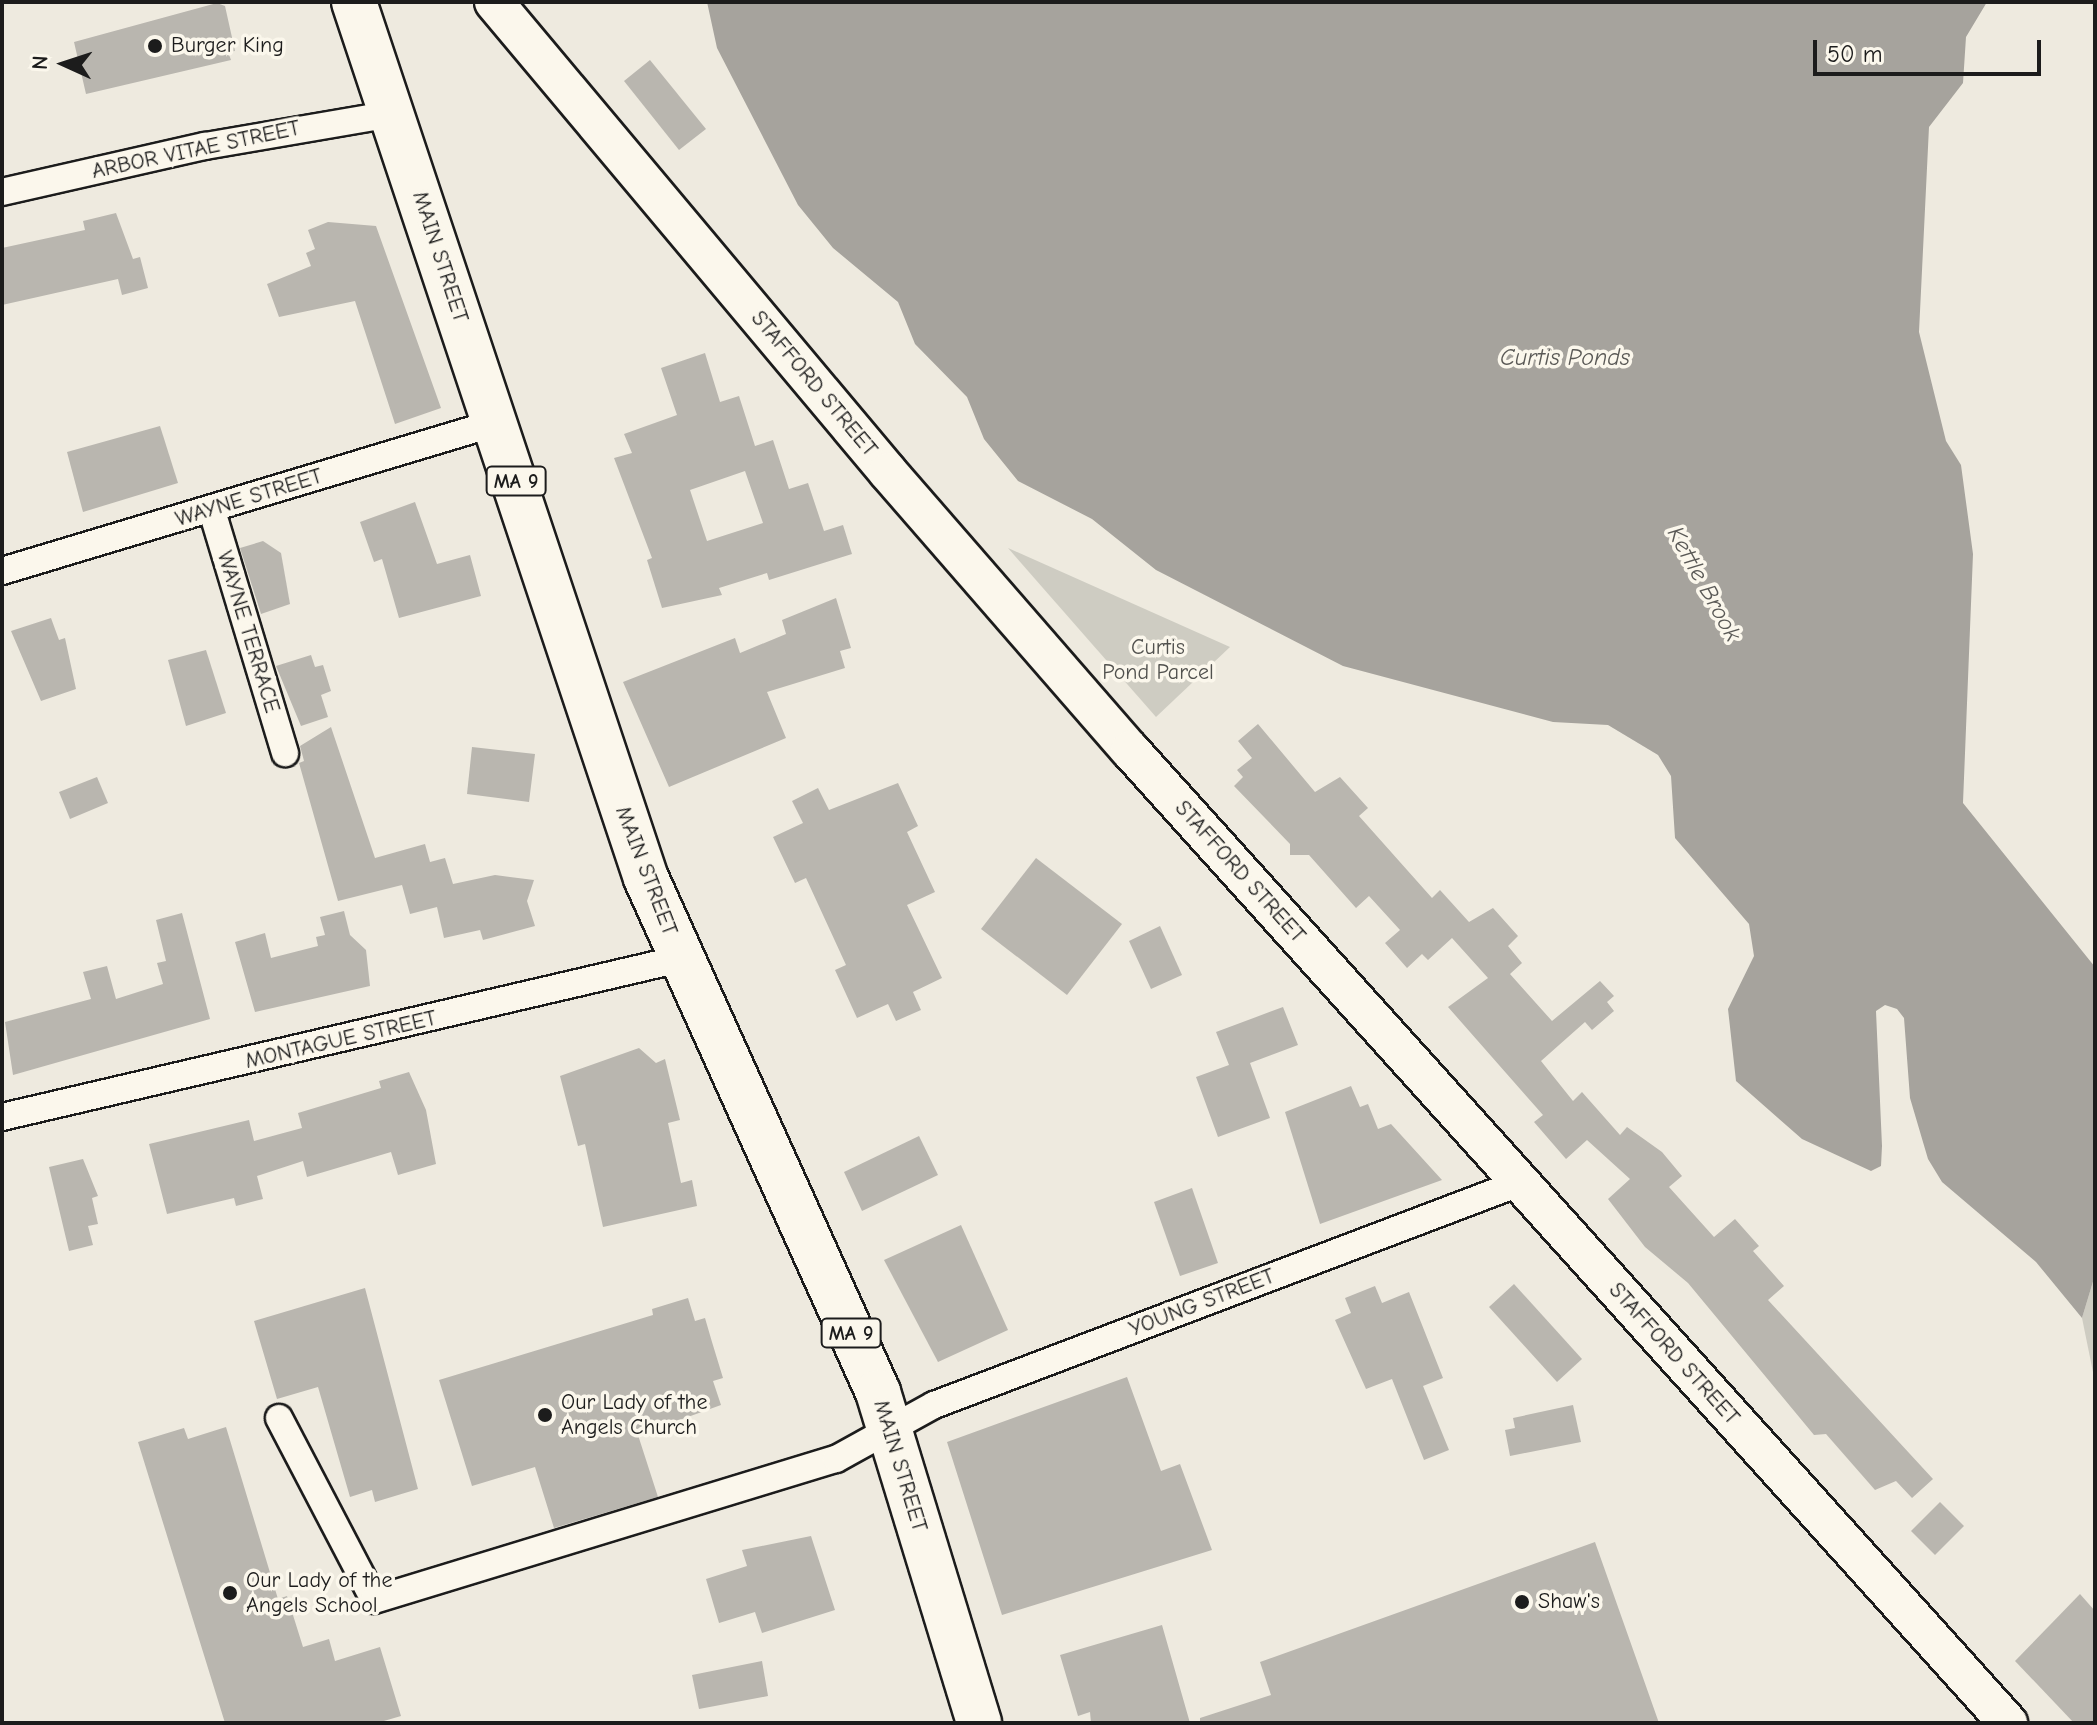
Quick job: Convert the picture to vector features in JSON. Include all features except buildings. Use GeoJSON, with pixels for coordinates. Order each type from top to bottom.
{"type":"FeatureCollection","features":[{"type":"Feature","properties":{"kind":"highway","name":"MAIN STREET"},"geometry":{"type":"LineString","coordinates":[[354,2],[626,820],[680,959],[878,1392],[979,1723]]}},
{"type":"Feature","properties":{"kind":"main road","name":"STAFFORD STREET"},"geometry":{"type":"LineString","coordinates":[[494,2],[898,484],[1519,1183],[2008,1723]]}},
{"type":"Feature","properties":{"kind":"street","name":"ARBOR VITAE STREET"},"geometry":{"type":"LineString","coordinates":[[2,192],[205,146],[392,114]]}},
{"type":"Feature","properties":{"kind":"street","name":"WAYNE STREET"},"geometry":{"type":"LineString","coordinates":[[2,571],[212,511],[495,423]]}},
{"type":"Feature","properties":{"kind":"street","name":"WAYNE TERRACE"},"geometry":{"type":"LineString","coordinates":[[212,511],[285,753]]}},
{"type":"Feature","properties":{"kind":"street","name":"MONTAGUE STREET"},"geometry":{"type":"LineString","coordinates":[[2,1117],[680,959]]}},
{"type":"Feature","properties":{"kind":"street","name":"YOUNG STREET"},"geometry":{"type":"LineString","coordinates":[[279,1418],[374,1600],[836,1459],[934,1405],[1519,1183]]}},
{"type":"Feature","properties":{"kind":"green space","name":"Curtis Pond Parcel"},"geometry":{"type":"Polygon","coordinates":[[[1008,548],[1230,647],[1156,717],[1008,548]]]}},
{"type":"Feature","properties":{"kind":"green space"},"geometry":{"type":"Polygon","coordinates":[[[2095,1275],[2095,1382],[2082,1318],[2095,1275]]]}},
{"type":"Feature","properties":{"kind":"water","name":"Curtis Ponds"},"geometry":{"type":"Polygon","coordinates":[[[707,2],[1987,2],[1966,37],[1963,83],[1929,127],[1919,332],[1946,441],[1961,465],[1973,554],[1963,803],[2095,967],[2095,1275],[2082,1318],[2036,1262],[1942,1182],[1928,1159],[1910,1098],[1904,1018],[1897,1009],[1885,1005],[1876,1011],[1882,1146],[1881,1166],[1871,1171],[1802,1139],[1736,1081],[1728,1009],[1754,956],[1749,924],[1675,838],[1671,776],[1658,755],[1608,725],[1553,722],[1343,666],[1156,570],[1092,519],[1018,481],[984,439],[967,397],[915,344],[898,302],[833,248],[798,205],[717,48],[707,2]]]}},
{"type":"Feature","properties":{"kind":"place","name":"Burger King"},"geometry":{"type":"Point","coordinates":[155,46]}},
{"type":"Feature","properties":{"kind":"place","name":"Our Lady of the Angels Church"},"geometry":{"type":"Point","coordinates":[545,1415]}},
{"type":"Feature","properties":{"kind":"place","name":"Our Lady of the Angels School"},"geometry":{"type":"Point","coordinates":[230,1593]}},
{"type":"Feature","properties":{"kind":"place","name":"Shaw's"},"geometry":{"type":"Point","coordinates":[1522,1602]}},
{"type":"Feature","properties":{"kind":"water label","name":"Kettle Brook"},"geometry":{"type":"Point","coordinates":[1704,584]}}]}
